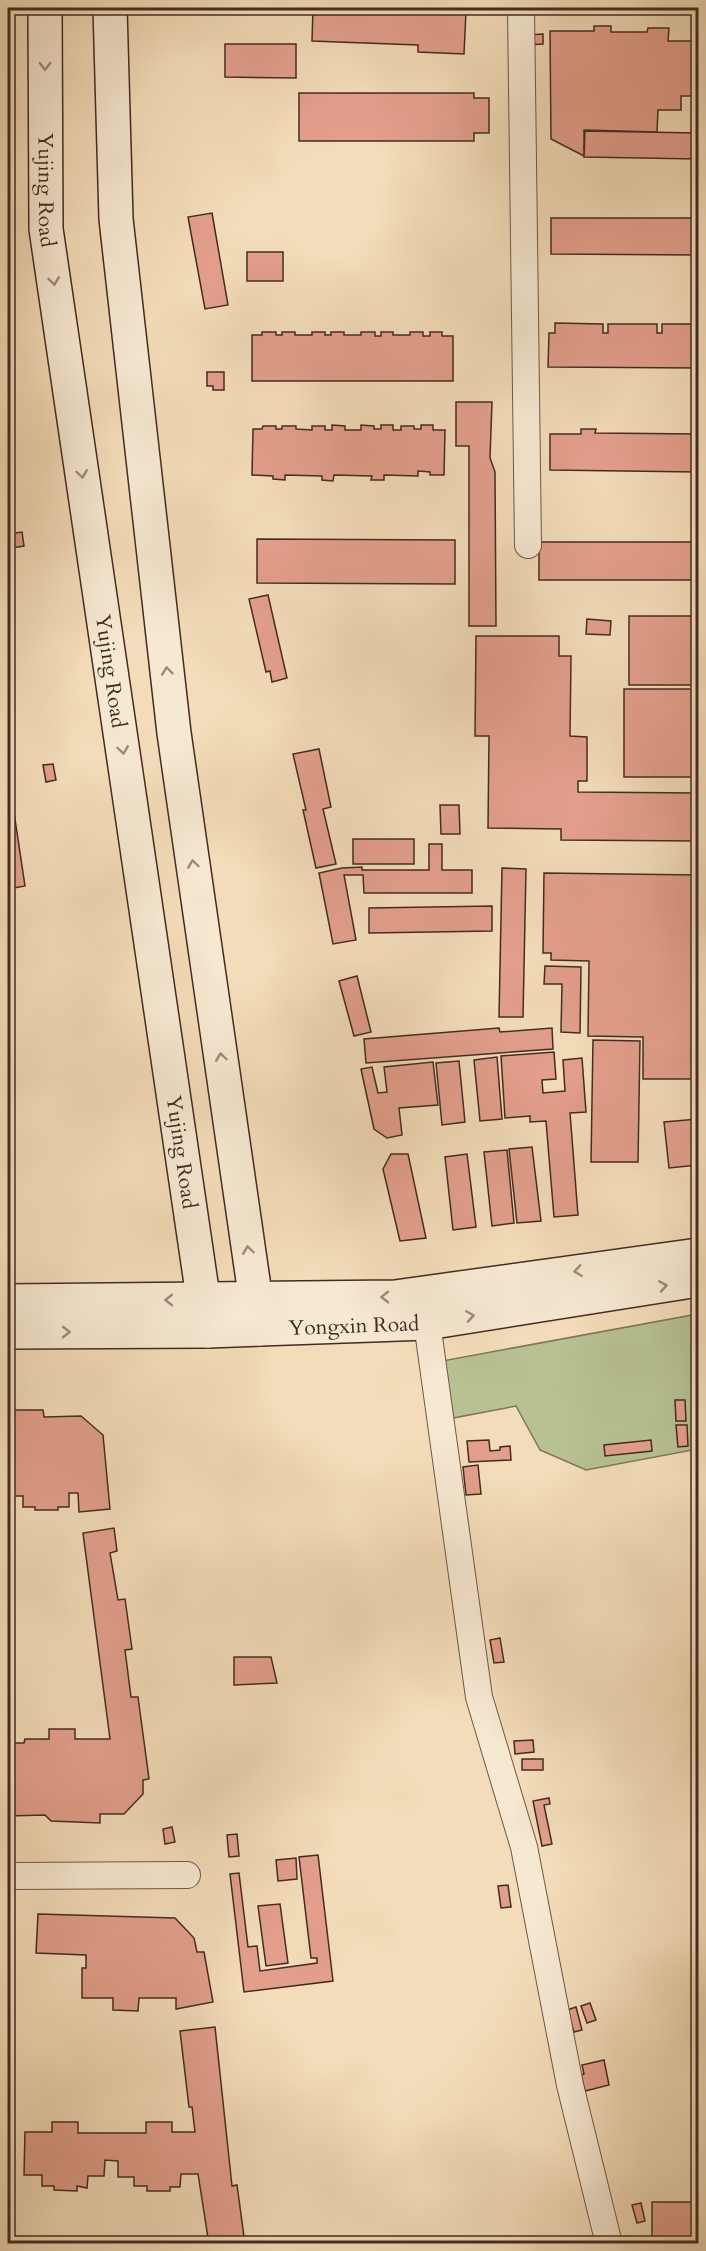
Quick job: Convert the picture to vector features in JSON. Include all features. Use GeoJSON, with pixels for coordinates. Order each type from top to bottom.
{"type":"FeatureCollection","features":[{"type":"Feature","properties":{"kind":"street","name":"Yujing Road"},"geometry":{"type":"LineString","coordinates":[[45,8],[46,229],[206,1315]]}},
{"type":"Feature","properties":{"kind":"street"},"geometry":{"type":"LineString","coordinates":[[110,8],[116,219],[174,733],[257,1314]]}},
{"type":"Feature","properties":{"kind":"street"},"geometry":{"type":"LineString","coordinates":[[521,8],[528,545]]}},
{"type":"Feature","properties":{"kind":"street","name":"Yongxin Road"},"geometry":{"type":"LineString","coordinates":[[257,1314],[699,1255]]}},
{"type":"Feature","properties":{"kind":"street","name":"Yongxin Road"},"geometry":{"type":"LineString","coordinates":[[8,1332],[206,1315],[257,1314],[427,1323],[699,1280]]}},
{"type":"Feature","properties":{"kind":"street","name":"Yongxin Road"},"geometry":{"type":"LineString","coordinates":[[8,1301],[206,1315]]}},
{"type":"Feature","properties":{"kind":"street"},"geometry":{"type":"LineString","coordinates":[[427,1323],[479,1697],[524,1847],[570,2085],[609,2244]]}},
{"type":"Feature","properties":{"kind":"street"},"geometry":{"type":"LineString","coordinates":[[8,1876],[187,1875]]}},
{"type":"Feature","properties":{"kind":"green space"},"geometry":{"type":"Polygon","coordinates":[[[698,1314],[698,1449],[586,1470],[540,1450],[516,1406],[453,1418],[442,1361],[698,1314]]]}},
{"type":"Feature","properties":{"kind":"building"},"geometry":{"type":"Polygon","coordinates":[[[313,8],[466,11],[464,54],[418,52],[418,45],[312,41],[313,8]]]}},
{"type":"Feature","properties":{"kind":"building"},"geometry":{"type":"Polygon","coordinates":[[[676,8],[698,8],[698,13],[676,13],[676,8]]]}},
{"type":"Feature","properties":{"kind":"building"},"geometry":{"type":"Polygon","coordinates":[[[594,26],[611,26],[611,32],[647,32],[648,28],[669,28],[668,41],[698,41],[698,96],[681,96],[681,110],[658,110],[657,132],[584,130],[584,156],[551,139],[550,31],[594,31],[594,26]]]}},
{"type":"Feature","properties":{"kind":"building"},"geometry":{"type":"Polygon","coordinates":[[[543,34],[543,44],[527,45],[527,35],[543,34]]]}},
{"type":"Feature","properties":{"kind":"building"},"geometry":{"type":"Polygon","coordinates":[[[225,44],[296,44],[296,78],[225,77],[225,44]]]}},
{"type":"Feature","properties":{"kind":"building"},"geometry":{"type":"Polygon","coordinates":[[[299,93],[474,93],[474,98],[489,98],[489,133],[474,133],[474,141],[299,141],[299,93]]]}},
{"type":"Feature","properties":{"kind":"building"},"geometry":{"type":"Polygon","coordinates":[[[585,131],[698,133],[698,159],[584,157],[585,131]]]}},
{"type":"Feature","properties":{"kind":"building"},"geometry":{"type":"Polygon","coordinates":[[[212,213],[228,305],[205,309],[188,217],[212,213]]]}},
{"type":"Feature","properties":{"kind":"building"},"geometry":{"type":"Polygon","coordinates":[[[551,218],[698,218],[698,255],[551,254],[551,218]]]}},
{"type":"Feature","properties":{"kind":"building"},"geometry":{"type":"Polygon","coordinates":[[[247,252],[283,252],[283,281],[247,281],[247,252]]]}},
{"type":"Feature","properties":{"kind":"building"},"geometry":{"type":"Polygon","coordinates":[[[555,323],[603,324],[603,333],[608,333],[608,324],[657,324],[657,333],[662,333],[662,324],[698,324],[698,368],[548,367],[549,333],[555,333],[555,323]]]}},
{"type":"Feature","properties":{"kind":"building"},"geometry":{"type":"Polygon","coordinates":[[[262,332],[276,332],[276,335],[282,335],[282,332],[312,335],[312,332],[325,332],[325,335],[331,335],[331,332],[344,332],[344,335],[361,335],[361,332],[375,332],[375,336],[381,336],[381,332],[410,335],[410,332],[423,332],[423,336],[430,336],[430,332],[442,332],[442,336],[453,336],[453,381],[252,381],[252,335],[262,335],[262,332]]]}},
{"type":"Feature","properties":{"kind":"building"},"geometry":{"type":"Polygon","coordinates":[[[207,372],[224,372],[224,390],[213,390],[213,386],[207,386],[207,372]]]}},
{"type":"Feature","properties":{"kind":"building"},"geometry":{"type":"Polygon","coordinates":[[[456,402],[492,402],[490,458],[495,472],[496,626],[469,626],[469,446],[456,446],[456,402]]]}},
{"type":"Feature","properties":{"kind":"building"},"geometry":{"type":"Polygon","coordinates":[[[332,425],[345,426],[345,430],[361,430],[361,425],[381,429],[381,425],[393,425],[393,430],[401,430],[401,426],[414,426],[414,429],[421,429],[421,425],[433,425],[433,430],[445,430],[444,475],[430,475],[430,472],[418,471],[418,476],[384,475],[384,480],[371,480],[372,476],[334,475],[333,481],[322,480],[322,476],[285,475],[285,480],[273,479],[273,476],[252,475],[253,429],[262,429],[263,426],[276,426],[276,429],[282,429],[282,426],[296,426],[296,429],[312,430],[312,426],[325,426],[325,430],[332,430],[332,425]]]}},
{"type":"Feature","properties":{"kind":"building"},"geometry":{"type":"Polygon","coordinates":[[[581,429],[596,429],[595,433],[698,434],[698,472],[550,470],[550,434],[581,434],[581,429]]]}},
{"type":"Feature","properties":{"kind":"building"},"geometry":{"type":"Polygon","coordinates":[[[22,532],[24,546],[11,548],[9,534],[22,532]]]}},
{"type":"Feature","properties":{"kind":"building"},"geometry":{"type":"Polygon","coordinates":[[[257,539],[455,540],[455,584],[257,583],[257,539]]]}},
{"type":"Feature","properties":{"kind":"building"},"geometry":{"type":"Polygon","coordinates":[[[539,542],[698,542],[698,580],[539,580],[539,542]]]}},
{"type":"Feature","properties":{"kind":"building"},"geometry":{"type":"Polygon","coordinates":[[[268,595],[287,678],[272,682],[270,671],[266,672],[249,599],[268,595]]]}},
{"type":"Feature","properties":{"kind":"building"},"geometry":{"type":"Polygon","coordinates":[[[629,616],[698,616],[698,685],[629,685],[629,616]]]}},
{"type":"Feature","properties":{"kind":"building"},"geometry":{"type":"Polygon","coordinates":[[[587,619],[611,621],[610,635],[586,634],[587,619]]]}},
{"type":"Feature","properties":{"kind":"building"},"geometry":{"type":"Polygon","coordinates":[[[476,636],[559,636],[559,656],[571,656],[570,736],[587,737],[587,781],[578,781],[578,792],[698,793],[698,841],[561,840],[561,829],[488,828],[489,736],[475,736],[476,636]]]}},
{"type":"Feature","properties":{"kind":"building"},"geometry":{"type":"Polygon","coordinates":[[[624,689],[698,689],[698,777],[624,777],[624,689]]]}},
{"type":"Feature","properties":{"kind":"building"},"geometry":{"type":"Polygon","coordinates":[[[319,749],[331,807],[323,809],[336,864],[316,868],[293,754],[319,749]]]}},
{"type":"Feature","properties":{"kind":"building"},"geometry":{"type":"Polygon","coordinates":[[[53,764],[56,780],[46,782],[43,765],[53,764]]]}},
{"type":"Feature","properties":{"kind":"building"},"geometry":{"type":"Polygon","coordinates":[[[440,805],[459,805],[460,834],[441,834],[440,805]]]}},
{"type":"Feature","properties":{"kind":"building"},"geometry":{"type":"Polygon","coordinates":[[[8,806],[13,806],[25,886],[8,889],[8,806]]]}},
{"type":"Feature","properties":{"kind":"building"},"geometry":{"type":"Polygon","coordinates":[[[353,839],[414,839],[414,864],[353,864],[353,839]]]}},
{"type":"Feature","properties":{"kind":"building"},"geometry":{"type":"Polygon","coordinates":[[[429,844],[442,844],[442,870],[472,870],[472,893],[364,893],[363,875],[344,875],[356,940],[333,944],[319,873],[362,867],[362,870],[429,870],[429,844]]]}},
{"type":"Feature","properties":{"kind":"building"},"geometry":{"type":"Polygon","coordinates":[[[502,868],[526,869],[523,1017],[499,1017],[502,868]]]}},
{"type":"Feature","properties":{"kind":"building"},"geometry":{"type":"Polygon","coordinates":[[[544,873],[698,875],[698,1079],[643,1079],[643,1037],[588,1036],[589,961],[551,960],[551,953],[543,953],[544,873]]]}},
{"type":"Feature","properties":{"kind":"building"},"geometry":{"type":"Polygon","coordinates":[[[492,906],[492,931],[369,933],[369,908],[492,906]]]}},
{"type":"Feature","properties":{"kind":"building"},"geometry":{"type":"Polygon","coordinates":[[[545,966],[581,967],[580,1033],[561,1032],[562,984],[544,984],[545,966]]]}},
{"type":"Feature","properties":{"kind":"building"},"geometry":{"type":"Polygon","coordinates":[[[357,976],[371,1032],[354,1036],[339,981],[357,976]]]}},
{"type":"Feature","properties":{"kind":"building"},"geometry":{"type":"Polygon","coordinates":[[[499,1028],[500,1032],[552,1028],[553,1049],[366,1063],[364,1039],[499,1028]]]}},
{"type":"Feature","properties":{"kind":"building"},"geometry":{"type":"Polygon","coordinates":[[[593,1040],[640,1041],[638,1162],[591,1162],[593,1040]]]}},
{"type":"Feature","properties":{"kind":"building"},"geometry":{"type":"Polygon","coordinates":[[[554,1052],[556,1079],[542,1080],[543,1093],[565,1091],[563,1060],[582,1058],[586,1112],[570,1113],[578,1215],[554,1217],[546,1121],[530,1122],[530,1116],[505,1118],[501,1056],[554,1052]]]}},
{"type":"Feature","properties":{"kind":"building"},"geometry":{"type":"Polygon","coordinates":[[[497,1057],[502,1119],[480,1121],[474,1060],[497,1057]]]}},
{"type":"Feature","properties":{"kind":"building"},"geometry":{"type":"Polygon","coordinates":[[[459,1061],[465,1122],[442,1125],[436,1063],[459,1061]]]}},
{"type":"Feature","properties":{"kind":"building"},"geometry":{"type":"Polygon","coordinates":[[[433,1062],[438,1105],[399,1108],[402,1135],[387,1138],[374,1129],[361,1069],[372,1067],[378,1093],[387,1092],[384,1067],[433,1062]]]}},
{"type":"Feature","properties":{"kind":"building"},"geometry":{"type":"Polygon","coordinates":[[[698,1119],[698,1165],[669,1168],[664,1122],[698,1119]]]}},
{"type":"Feature","properties":{"kind":"building"},"geometry":{"type":"Polygon","coordinates":[[[532,1147],[541,1221],[517,1223],[509,1149],[532,1147]]]}},
{"type":"Feature","properties":{"kind":"building"},"geometry":{"type":"Polygon","coordinates":[[[507,1150],[514,1223],[492,1226],[484,1152],[507,1150]]]}},
{"type":"Feature","properties":{"kind":"building"},"geometry":{"type":"Polygon","coordinates":[[[391,1154],[408,1154],[426,1238],[400,1241],[383,1169],[391,1154]]]}},
{"type":"Feature","properties":{"kind":"building"},"geometry":{"type":"Polygon","coordinates":[[[467,1154],[476,1227],[453,1230],[445,1157],[467,1154]]]}},
{"type":"Feature","properties":{"kind":"building"},"geometry":{"type":"Polygon","coordinates":[[[675,1400],[685,1400],[686,1421],[676,1421],[675,1400]]]}},
{"type":"Feature","properties":{"kind":"building"},"geometry":{"type":"Polygon","coordinates":[[[8,1410],[43,1410],[44,1417],[81,1416],[103,1435],[110,1509],[79,1512],[78,1493],[69,1493],[69,1507],[58,1507],[58,1510],[35,1510],[35,1507],[23,1507],[23,1496],[8,1496],[8,1410]]]}},
{"type":"Feature","properties":{"kind":"building"},"geometry":{"type":"Polygon","coordinates":[[[676,1425],[687,1425],[688,1446],[678,1447],[676,1425]]]}},
{"type":"Feature","properties":{"kind":"building"},"geometry":{"type":"Polygon","coordinates":[[[489,1440],[490,1451],[510,1446],[511,1460],[469,1462],[467,1441],[489,1440]]]}},
{"type":"Feature","properties":{"kind":"building"},"geometry":{"type":"Polygon","coordinates":[[[651,1440],[652,1451],[605,1456],[604,1445],[651,1440]]]}},
{"type":"Feature","properties":{"kind":"building"},"geometry":{"type":"Polygon","coordinates":[[[478,1465],[481,1494],[466,1495],[463,1467],[478,1465]]]}},
{"type":"Feature","properties":{"kind":"building"},"geometry":{"type":"Polygon","coordinates":[[[114,1528],[117,1551],[110,1553],[118,1600],[125,1599],[132,1649],[125,1650],[131,1697],[138,1697],[149,1779],[143,1780],[143,1794],[124,1814],[100,1814],[100,1823],[51,1821],[45,1815],[8,1816],[8,1743],[24,1743],[25,1739],[49,1739],[49,1729],[75,1729],[75,1739],[110,1739],[83,1533],[114,1528]]]}},
{"type":"Feature","properties":{"kind":"building"},"geometry":{"type":"Polygon","coordinates":[[[500,1638],[504,1662],[494,1663],[490,1640],[500,1638]]]}},
{"type":"Feature","properties":{"kind":"building"},"geometry":{"type":"Polygon","coordinates":[[[234,1657],[271,1657],[277,1683],[234,1685],[234,1657]]]}},
{"type":"Feature","properties":{"kind":"building"},"geometry":{"type":"Polygon","coordinates":[[[533,1740],[534,1752],[515,1754],[514,1741],[533,1740]]]}},
{"type":"Feature","properties":{"kind":"building"},"geometry":{"type":"Polygon","coordinates":[[[522,1759],[543,1759],[543,1770],[522,1770],[522,1759]]]}},
{"type":"Feature","properties":{"kind":"building"},"geometry":{"type":"Polygon","coordinates":[[[549,1798],[550,1804],[544,1805],[552,1844],[542,1846],[533,1801],[549,1798]]]}},
{"type":"Feature","properties":{"kind":"building"},"geometry":{"type":"Polygon","coordinates":[[[172,1827],[175,1842],[165,1844],[163,1829],[172,1827]]]}},
{"type":"Feature","properties":{"kind":"building"},"geometry":{"type":"Polygon","coordinates":[[[237,1834],[239,1856],[229,1857],[227,1835],[237,1834]]]}},
{"type":"Feature","properties":{"kind":"building"},"geometry":{"type":"Polygon","coordinates":[[[318,1855],[333,1981],[244,1992],[230,1874],[239,1873],[248,1947],[257,1946],[260,1971],[317,1963],[317,1958],[311,1958],[299,1857],[318,1855]]]}},
{"type":"Feature","properties":{"kind":"building"},"geometry":{"type":"Polygon","coordinates":[[[296,1858],[297,1879],[278,1881],[276,1860],[296,1858]]]}},
{"type":"Feature","properties":{"kind":"building"},"geometry":{"type":"Polygon","coordinates":[[[508,1885],[511,1907],[501,1908],[498,1886],[508,1885]]]}},
{"type":"Feature","properties":{"kind":"building"},"geometry":{"type":"Polygon","coordinates":[[[280,1904],[288,1963],[266,1966],[258,1906],[280,1904]]]}},
{"type":"Feature","properties":{"kind":"building"},"geometry":{"type":"Polygon","coordinates":[[[38,1914],[175,1918],[194,1938],[197,1952],[204,1952],[213,2002],[176,2009],[176,1998],[139,1998],[138,2011],[113,2010],[113,1998],[82,1998],[82,1968],[86,1968],[86,1955],[36,1953],[38,1914]]]}},
{"type":"Feature","properties":{"kind":"building"},"geometry":{"type":"Polygon","coordinates":[[[590,2003],[596,2020],[587,2023],[581,2006],[590,2003]]]}},
{"type":"Feature","properties":{"kind":"building"},"geometry":{"type":"Polygon","coordinates":[[[576,2007],[582,2030],[574,2032],[567,2010],[576,2007]]]}},
{"type":"Feature","properties":{"kind":"building"},"geometry":{"type":"Polygon","coordinates":[[[215,2027],[232,2186],[237,2185],[245,2244],[209,2244],[198,2174],[181,2174],[180,2187],[170,2187],[170,2191],[147,2191],[147,2186],[134,2186],[134,2177],[118,2177],[118,2161],[105,2160],[104,2176],[88,2176],[87,2188],[77,2186],[77,2191],[54,2190],[54,2186],[42,2186],[42,2175],[24,2175],[25,2132],[52,2132],[52,2122],[78,2122],[78,2133],[146,2133],[146,2122],[172,2122],[172,2132],[195,2132],[192,2107],[189,2107],[180,2031],[215,2027]]]}},
{"type":"Feature","properties":{"kind":"building"},"geometry":{"type":"Polygon","coordinates":[[[604,2060],[609,2085],[585,2091],[581,2075],[584,2074],[582,2065],[604,2060]]]}},
{"type":"Feature","properties":{"kind":"building"},"geometry":{"type":"Polygon","coordinates":[[[652,2202],[698,2202],[698,2244],[652,2244],[652,2202]]]}},
{"type":"Feature","properties":{"kind":"building"},"geometry":{"type":"Polygon","coordinates":[[[641,2203],[645,2221],[637,2223],[632,2205],[641,2203]]]}}]}
